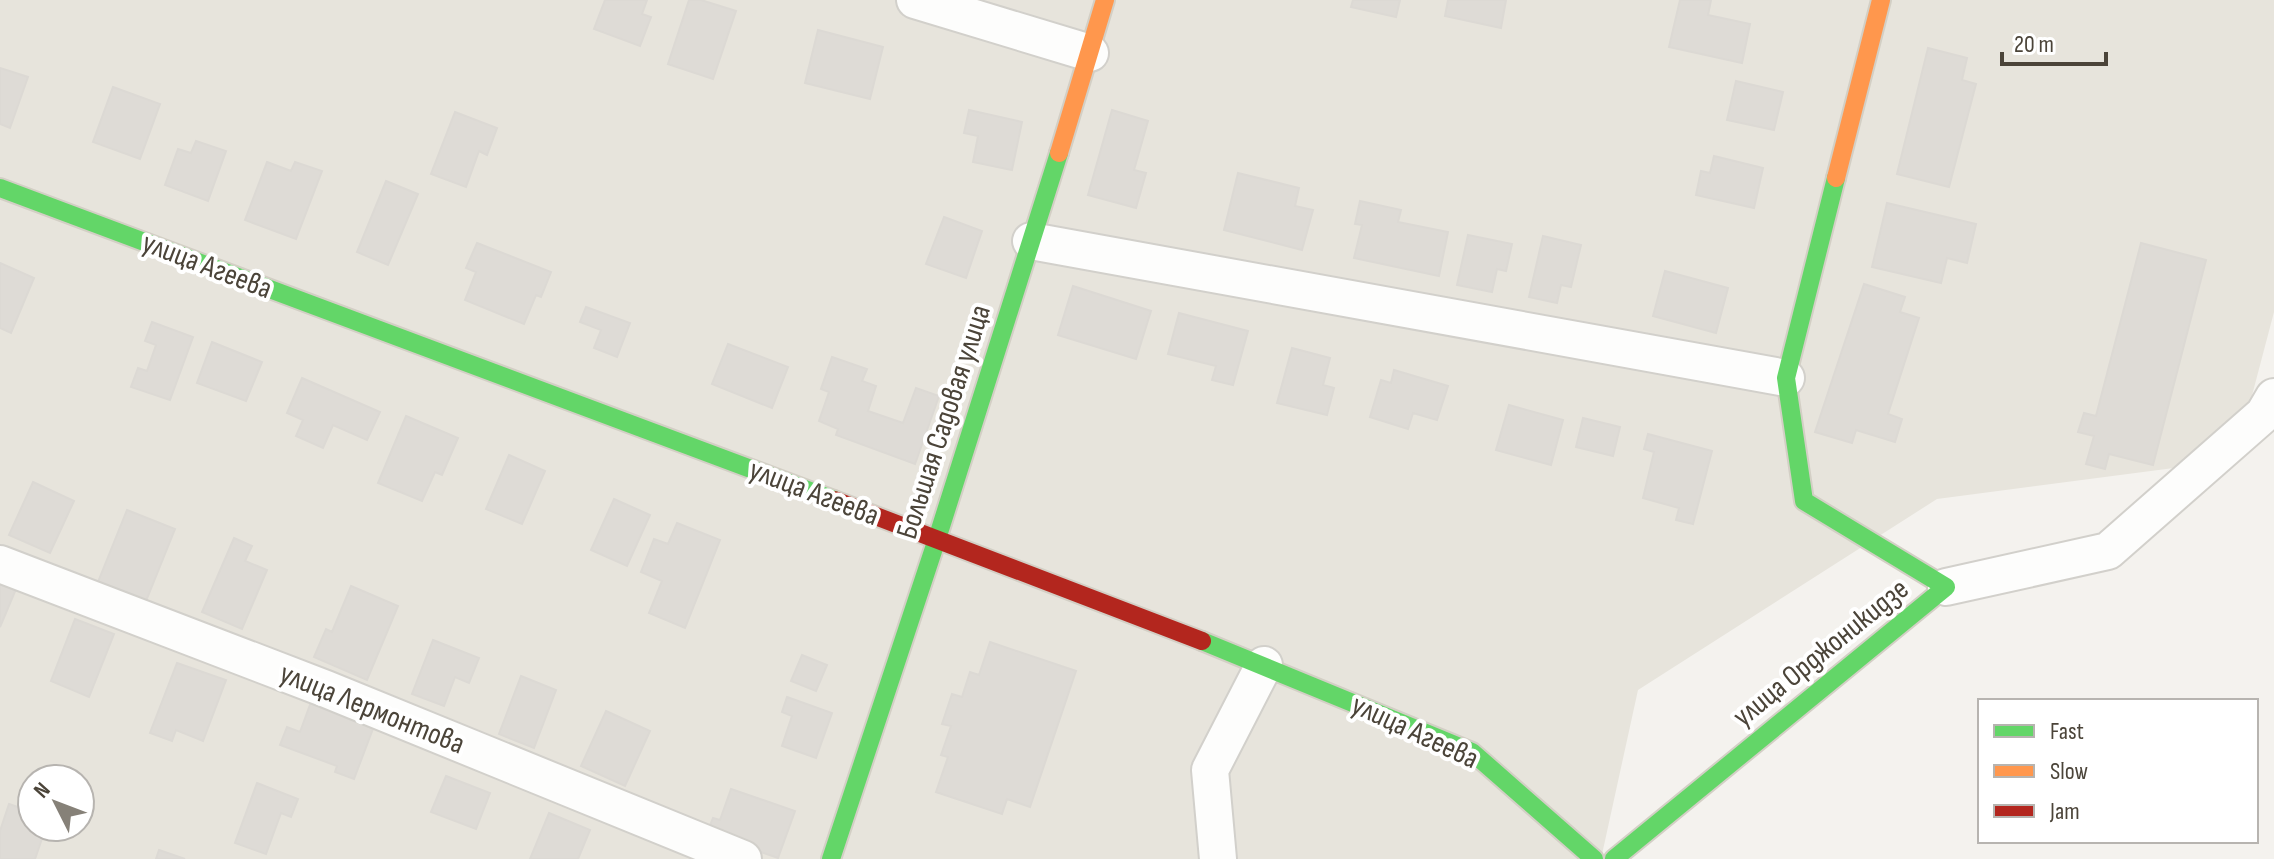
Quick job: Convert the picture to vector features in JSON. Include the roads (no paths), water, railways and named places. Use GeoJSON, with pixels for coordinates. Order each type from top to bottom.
{"type":"FeatureCollection","features":[{"type":"Feature","properties":{"kind":"street"},"geometry":{"type":"LineString","coordinates":[[915,0],[1090,53]]}},
{"type":"Feature","properties":{"kind":"street","name":"Большая Садовая улица"},"geometry":{"type":"LineString","coordinates":[[831,859],[937,539],[1105,0]]}},
{"type":"Feature","properties":{"kind":"street","name":"улица Орджоникидзе"},"geometry":{"type":"LineString","coordinates":[[1614,859],[1946,587],[1804,501],[1786,378],[1881,0]]}},
{"type":"Feature","properties":{"kind":"street","name":"улица Агеева"},"geometry":{"type":"LineString","coordinates":[[0,188],[937,539],[1264,665],[1472,752],[1594,859]]}},
{"type":"Feature","properties":{"kind":"street"},"geometry":{"type":"LineString","coordinates":[[1031,241],[1786,378]]}},
{"type":"Feature","properties":{"kind":"street"},"geometry":{"type":"LineString","coordinates":[[1946,587],[2108,551],[2264,414],[2274,397]]}},
{"type":"Feature","properties":{"kind":"street","name":"улица Лермонтова"},"geometry":{"type":"LineString","coordinates":[[0,564],[326,689],[743,859]]}},
{"type":"Feature","properties":{"kind":"street"},"geometry":{"type":"LineString","coordinates":[[1218,859],[1210,770],[1264,665]]}}]}
